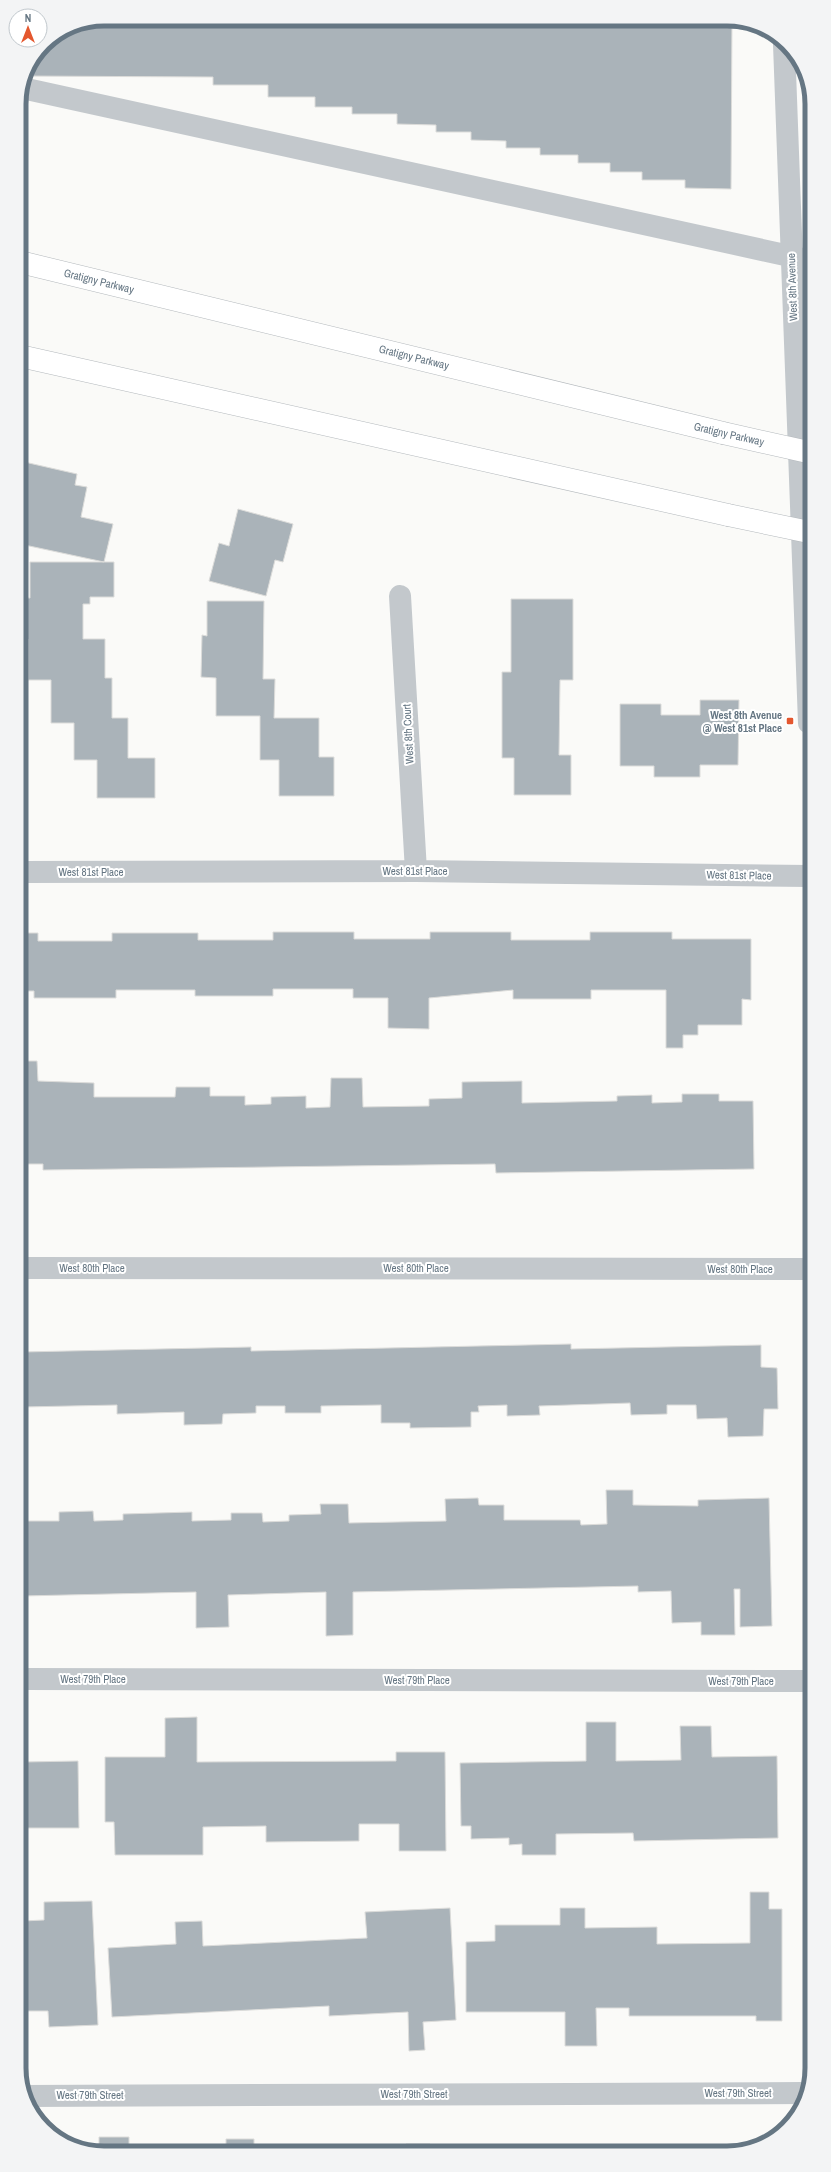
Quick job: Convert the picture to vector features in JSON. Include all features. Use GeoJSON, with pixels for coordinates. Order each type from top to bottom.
{"type":"FeatureCollection","features":[{"type":"Feature","properties":{"kind":"highway","name":"Gratigny Parkway"},"geometry":{"type":"LineString","coordinates":[[26,263],[723,433],[805,451]]}},
{"type":"Feature","properties":{"kind":"highway"},"geometry":{"type":"LineString","coordinates":[[26,357],[805,531]]}},
{"type":"Feature","properties":{"kind":"street","name":"West 8th Avenue"},"geometry":{"type":"LineString","coordinates":[[785,52],[800,258],[805,516]]}},
{"type":"Feature","properties":{"kind":"street"},"geometry":{"type":"LineString","coordinates":[[28,89],[800,258]]}},
{"type":"Feature","properties":{"kind":"street","name":"West 8th Court"},"geometry":{"type":"LineString","coordinates":[[400,596],[416,871]]}},
{"type":"Feature","properties":{"kind":"street","name":"West 81st Place"},"geometry":{"type":"LineString","coordinates":[[26,872],[416,871],[805,876]]}},
{"type":"Feature","properties":{"kind":"street","name":"West 80th Place"},"geometry":{"type":"LineString","coordinates":[[26,1268],[805,1269]]}},
{"type":"Feature","properties":{"kind":"street","name":"West 79th Place"},"geometry":{"type":"LineString","coordinates":[[26,1679],[805,1681]]}},
{"type":"Feature","properties":{"kind":"street","name":"West 79th Street"},"geometry":{"type":"LineString","coordinates":[[31,2096],[800,2093]]}},
{"type":"Feature","properties":{"kind":"building"},"geometry":{"type":"Polygon","coordinates":[[[104,26],[732,26],[731,189],[685,188],[685,180],[642,180],[642,172],[610,172],[610,163],[578,163],[578,155],[540,155],[540,148],[506,148],[506,141],[471,140],[471,132],[436,132],[436,125],[397,124],[397,114],[352,114],[352,107],[315,107],[315,97],[268,97],[268,85],[213,85],[213,77],[31,76],[42,56],[65,36],[79,30],[104,26]]]}},
{"type":"Feature","properties":{"kind":"building"},"geometry":{"type":"Polygon","coordinates":[[[26,462],[77,474],[75,485],[87,487],[81,517],[113,524],[104,562],[26,545],[26,462]]]}},
{"type":"Feature","properties":{"kind":"building"},"geometry":{"type":"Polygon","coordinates":[[[238,509],[293,524],[283,562],[275,560],[266,596],[209,581],[219,543],[229,546],[238,509]]]}},
{"type":"Feature","properties":{"kind":"building"},"geometry":{"type":"Polygon","coordinates":[[[30,562],[114,562],[114,597],[90,597],[90,604],[83,604],[83,639],[105,639],[105,678],[112,678],[112,718],[128,718],[128,758],[155,758],[155,798],[97,798],[97,760],[74,760],[74,723],[51,723],[51,680],[28,680],[26,598],[30,598],[30,562]]]}},
{"type":"Feature","properties":{"kind":"building"},"geometry":{"type":"Polygon","coordinates":[[[511,599],[573,599],[573,680],[560,680],[559,755],[571,755],[571,795],[514,795],[514,758],[502,758],[502,672],[511,672],[511,599]]]}},
{"type":"Feature","properties":{"kind":"building"},"geometry":{"type":"Polygon","coordinates":[[[207,601],[264,601],[263,679],[275,679],[274,718],[319,718],[319,757],[334,757],[334,796],[279,796],[279,760],[260,760],[260,716],[216,716],[216,678],[201,677],[202,635],[207,636],[207,601]]]}},
{"type":"Feature","properties":{"kind":"building"},"geometry":{"type":"Polygon","coordinates":[[[700,700],[739,700],[738,765],[700,765],[700,777],[654,777],[654,766],[620,766],[620,704],[661,704],[661,715],[700,715],[700,700]]]}},
{"type":"Feature","properties":{"kind":"building"},"geometry":{"type":"Polygon","coordinates":[[[273,932],[354,932],[354,939],[430,939],[430,932],[511,932],[511,940],[590,940],[590,932],[672,932],[672,939],[751,939],[751,1000],[742,999],[742,1025],[698,1025],[698,1035],[683,1035],[683,1048],[666,1048],[666,990],[591,990],[591,999],[513,999],[513,990],[429,998],[429,1029],[388,1028],[388,998],[353,998],[353,989],[273,989],[273,996],[195,996],[195,990],[116,990],[116,998],[34,998],[34,991],[26,991],[26,933],[38,933],[38,941],[112,941],[112,933],[198,933],[198,940],[273,940],[273,932]]]}},
{"type":"Feature","properties":{"kind":"building"},"geometry":{"type":"Polygon","coordinates":[[[26,1061],[37,1061],[38,1081],[94,1083],[94,1097],[175,1097],[176,1087],[210,1087],[210,1096],[245,1096],[245,1105],[271,1104],[271,1097],[306,1096],[306,1108],[330,1107],[331,1078],[362,1078],[363,1107],[429,1106],[429,1099],[462,1098],[462,1082],[522,1081],[522,1103],[617,1101],[617,1096],[652,1095],[652,1103],[682,1102],[682,1094],[719,1094],[719,1101],[753,1101],[754,1169],[496,1173],[495,1164],[43,1170],[43,1164],[26,1164],[26,1061]]]}},
{"type":"Feature","properties":{"kind":"building"},"geometry":{"type":"Polygon","coordinates":[[[571,1344],[571,1349],[761,1345],[761,1367],[777,1368],[778,1409],[764,1409],[763,1436],[728,1437],[727,1418],[697,1419],[696,1405],[667,1405],[667,1414],[631,1415],[630,1403],[539,1406],[540,1415],[507,1416],[507,1405],[478,1406],[479,1412],[471,1412],[471,1427],[410,1428],[410,1423],[381,1423],[381,1405],[321,1406],[321,1413],[285,1413],[285,1406],[256,1406],[256,1413],[223,1414],[222,1424],[184,1425],[184,1412],[117,1414],[117,1405],[26,1407],[26,1352],[251,1347],[251,1351],[571,1344]]]}},
{"type":"Feature","properties":{"kind":"building"},"geometry":{"type":"Polygon","coordinates":[[[606,1490],[633,1490],[633,1505],[698,1506],[698,1500],[769,1498],[772,1626],[740,1627],[740,1589],[734,1589],[735,1635],[701,1635],[701,1622],[672,1623],[671,1591],[638,1592],[638,1586],[353,1592],[353,1635],[326,1636],[326,1592],[228,1595],[229,1627],[196,1628],[196,1592],[26,1596],[26,1511],[27,1521],[59,1521],[59,1512],[93,1511],[94,1521],[123,1520],[123,1514],[192,1512],[192,1521],[231,1520],[231,1513],[262,1513],[263,1522],[289,1521],[289,1515],[321,1514],[320,1504],[348,1504],[349,1523],[446,1521],[445,1499],[478,1498],[479,1505],[504,1505],[504,1520],[580,1520],[581,1525],[607,1524],[606,1490]]]}},
{"type":"Feature","properties":{"kind":"building"},"geometry":{"type":"Polygon","coordinates":[[[197,1717],[197,1762],[396,1761],[396,1752],[445,1752],[446,1851],[399,1851],[399,1824],[359,1824],[359,1841],[266,1842],[266,1826],[203,1827],[203,1855],[115,1855],[114,1822],[105,1822],[105,1757],[165,1757],[165,1718],[197,1717]]]}},
{"type":"Feature","properties":{"kind":"building"},"geometry":{"type":"Polygon","coordinates":[[[586,1722],[616,1722],[616,1761],[681,1760],[680,1726],[711,1726],[712,1757],[777,1756],[778,1838],[634,1841],[633,1833],[556,1834],[556,1855],[522,1855],[522,1844],[509,1845],[509,1838],[471,1839],[471,1826],[461,1826],[460,1763],[586,1761],[586,1722]]]}},
{"type":"Feature","properties":{"kind":"building"},"geometry":{"type":"Polygon","coordinates":[[[78,1761],[79,1828],[26,1828],[26,1762],[78,1761]]]}},
{"type":"Feature","properties":{"kind":"building"},"geometry":{"type":"Polygon","coordinates":[[[750,1892],[769,1892],[769,1909],[782,1909],[782,2021],[756,2021],[756,2016],[629,2016],[629,2008],[596,2008],[597,2046],[565,2046],[565,2012],[466,2012],[466,1942],[495,1941],[495,1925],[560,1925],[560,1908],[585,1908],[585,1928],[657,1927],[657,1944],[750,1943],[750,1892]]]}},
{"type":"Feature","properties":{"kind":"building"},"geometry":{"type":"Polygon","coordinates":[[[92,1901],[98,2025],[49,2027],[48,2011],[26,2011],[26,1921],[44,1920],[44,1902],[92,1901]]]}},
{"type":"Feature","properties":{"kind":"building"},"geometry":{"type":"Polygon","coordinates":[[[450,1908],[456,2020],[423,2022],[425,2050],[409,2051],[408,2012],[329,2016],[329,2006],[112,2017],[108,1948],[176,1944],[175,1922],[202,1921],[203,1946],[367,1938],[365,1912],[450,1908]]]}},
{"type":"Feature","properties":{"kind":"building"},"geometry":{"type":"Polygon","coordinates":[[[99,2137],[129,2137],[129,2146],[99,2146],[99,2137]]]}},
{"type":"Feature","properties":{"kind":"building"},"geometry":{"type":"Polygon","coordinates":[[[226,2139],[254,2139],[254,2146],[226,2146],[226,2139]]]}},
{"type":"Feature","properties":{"kind":"building"},"geometry":{"type":"Polygon","coordinates":[[[406,2144],[430,2144],[430,2146],[406,2146],[406,2144]]]}},
{"type":"Feature","properties":{"kind":"place","name":"West 8th Avenue @ West 81st Place"},"geometry":{"type":"Point","coordinates":[790,721]}}]}
